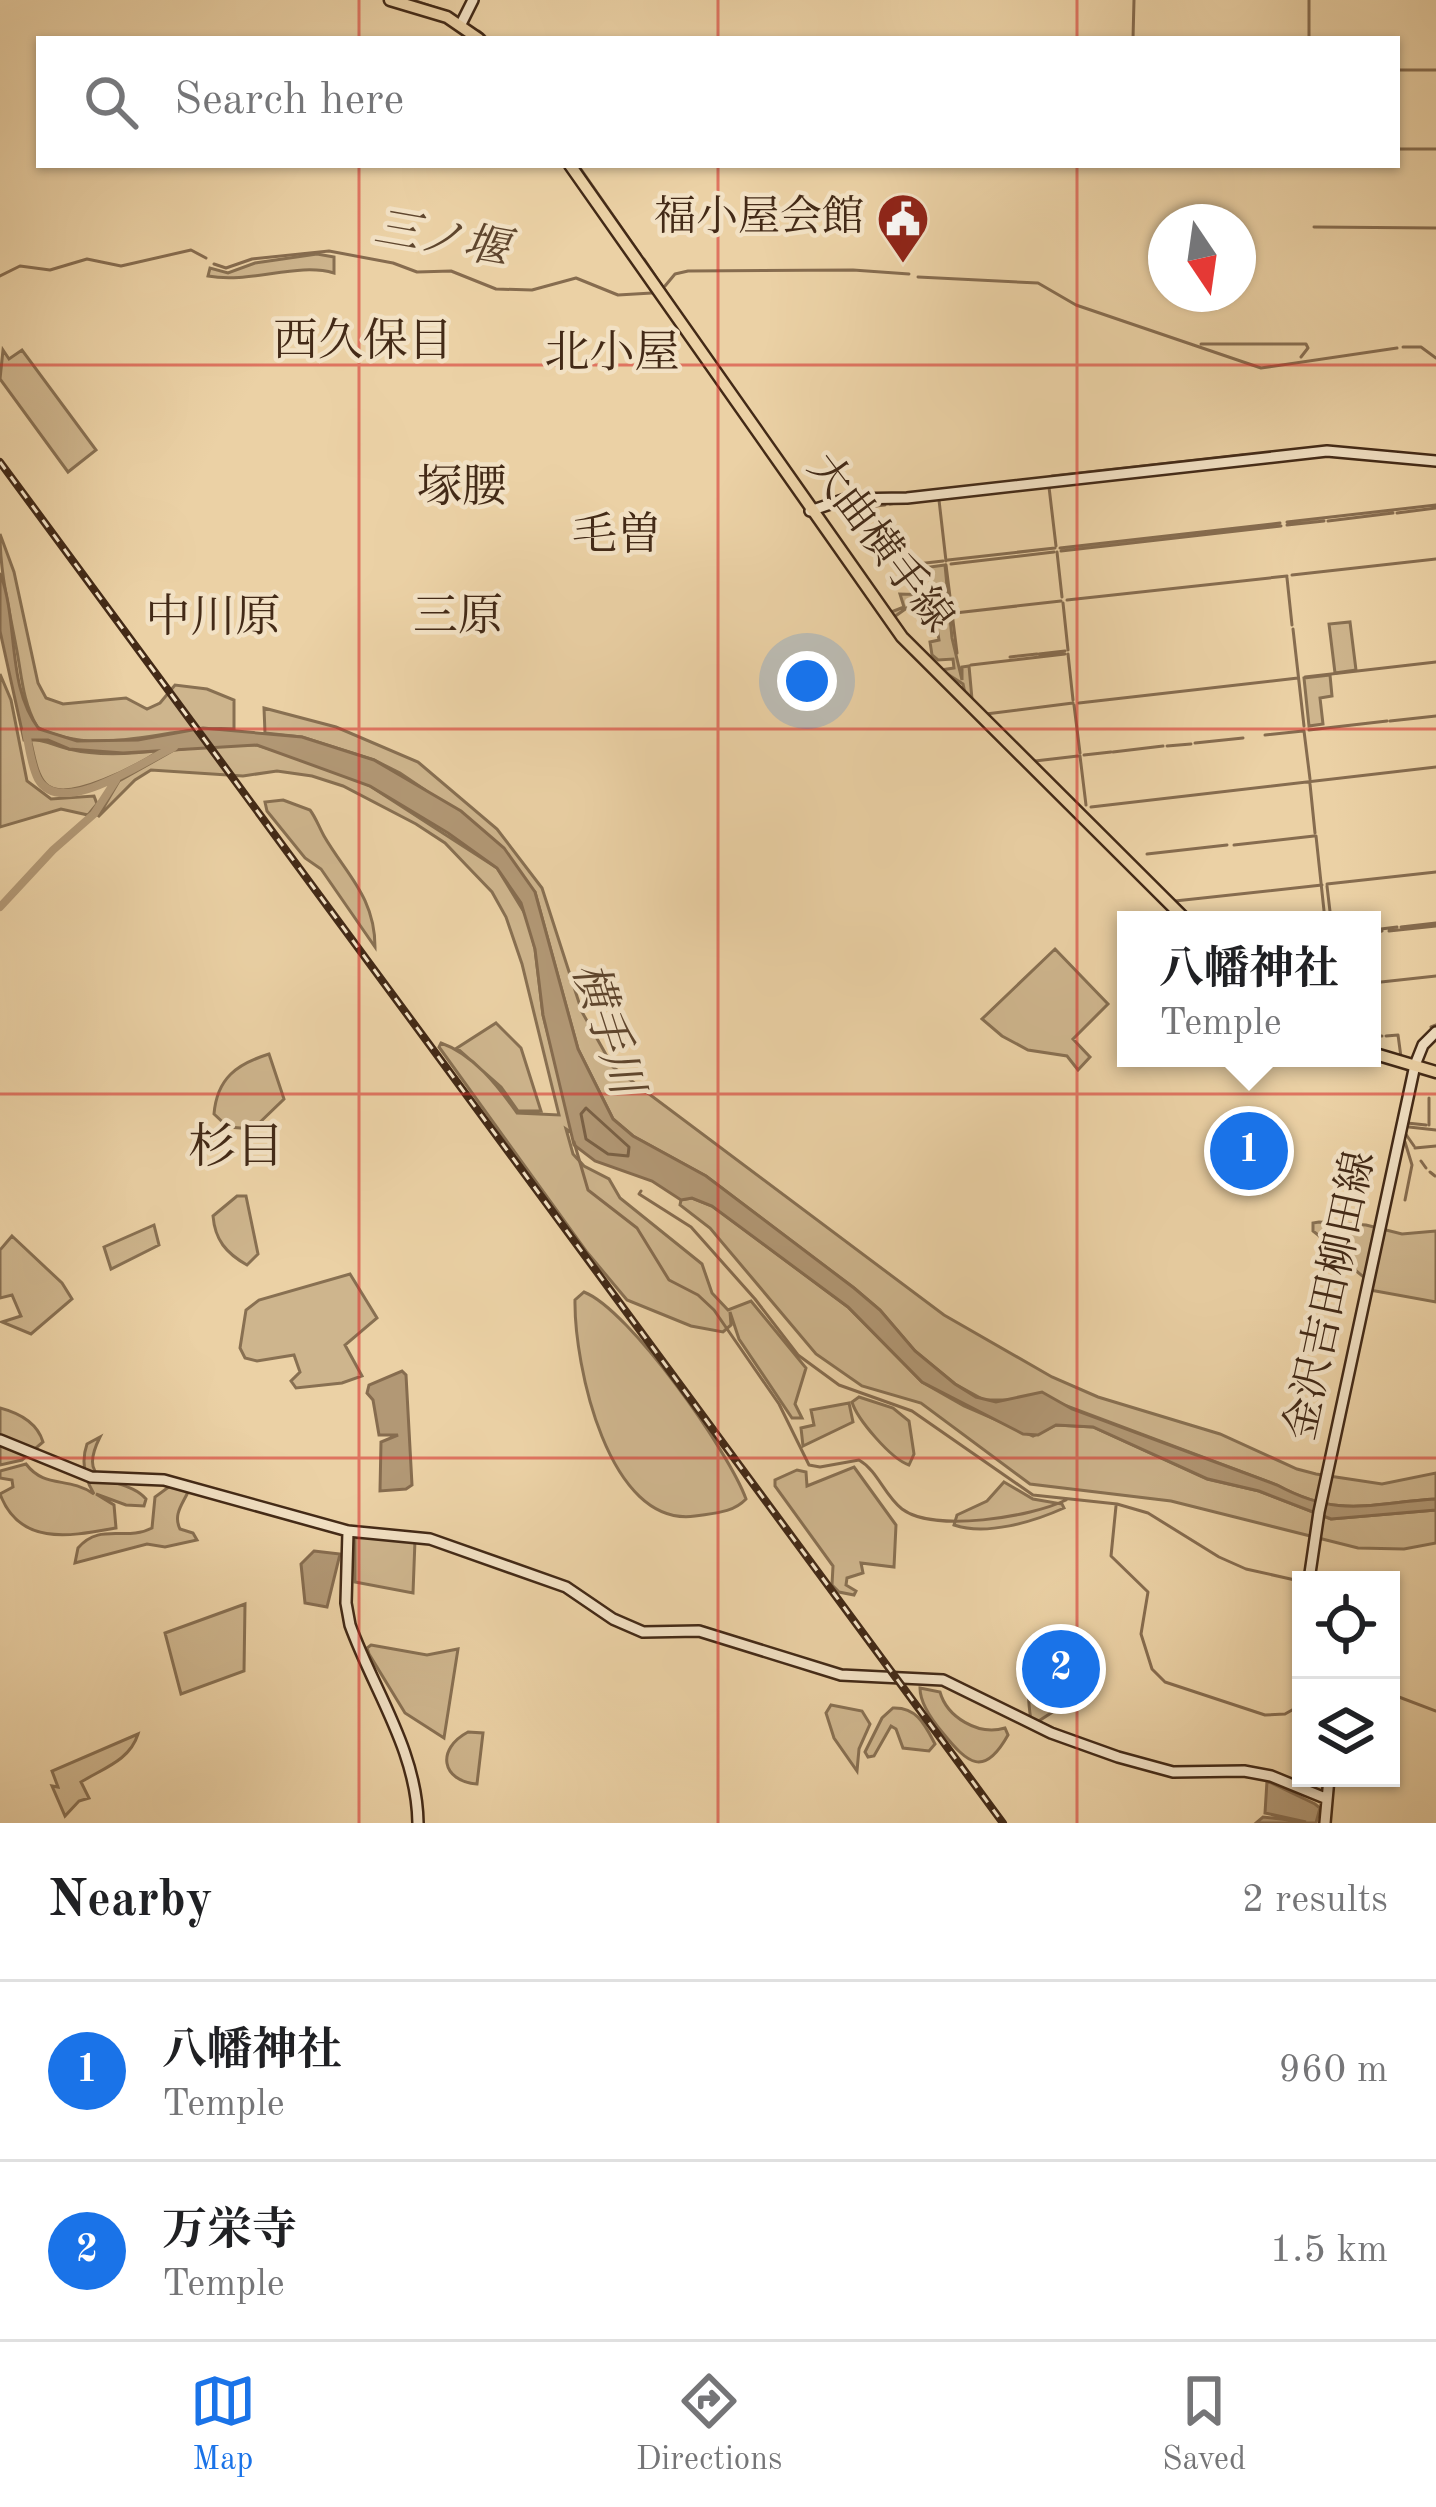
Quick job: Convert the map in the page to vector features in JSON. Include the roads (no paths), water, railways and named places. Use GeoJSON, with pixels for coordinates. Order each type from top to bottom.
{"type":"FeatureCollection","features":[{"type":"Feature","properties":{"kind":"main road"},"geometry":{"type":"LineString","coordinates":[[390,0],[461,23],[476,36]]}},
{"type":"Feature","properties":{"kind":"main road","name":"大曲横手線"},"geometry":{"type":"LineString","coordinates":[[572,168],[810,511],[908,643],[1177,911]]}},
{"type":"Feature","properties":{"kind":"main road"},"geometry":{"type":"LineString","coordinates":[[1381,1056],[1436,1072]]}},
{"type":"Feature","properties":{"kind":"street"},"geometry":{"type":"LineString","coordinates":[[461,23],[473,0]]}},
{"type":"Feature","properties":{"kind":"street"},"geometry":{"type":"LineString","coordinates":[[810,511],[845,499],[907,498],[1327,451],[1436,461]]}},
{"type":"Feature","properties":{"kind":"street","name":"金沢吉田柳田線"},"geometry":{"type":"LineString","coordinates":[[1310,1571],[1415,1065],[1423,1045],[1436,1032]]}},
{"type":"Feature","properties":{"kind":"street"},"geometry":{"type":"LineString","coordinates":[[0,1440],[80,1474],[164,1480],[348,1531],[420,1537],[457,1547],[566,1587],[613,1619],[643,1632],[699,1631],[841,1675],[943,1680],[1051,1733],[1118,1757],[1173,1772],[1244,1771],[1271,1776],[1325,1798]]}},
{"type":"Feature","properties":{"kind":"street"},"geometry":{"type":"LineString","coordinates":[[348,1531],[350,1625],[409,1761],[418,1823]]}},
{"type":"Feature","properties":{"kind":"street"},"geometry":{"type":"LineString","coordinates":[[1324,1823],[1327,1787]]}},
{"type":"Feature","properties":{"kind":"water"},"geometry":{"type":"Polygon","coordinates":[[[0,573],[17,674],[39,729],[77,741],[138,740],[203,728],[302,737],[374,760],[461,811],[504,848],[535,892],[578,1049],[613,1119],[633,1136],[706,1176],[854,1288],[915,1351],[955,1384],[996,1402],[1042,1392],[1072,1409],[1319,1502],[1355,1506],[1436,1499],[1436,1510],[1331,1519],[1259,1491],[1208,1479],[1093,1427],[1056,1425],[1038,1435],[1023,1434],[922,1382],[848,1307],[712,1206],[692,1198],[681,1200],[652,1181],[595,1161],[574,1145],[543,1015],[535,949],[521,903],[497,868],[370,786],[257,745],[123,753],[24,740],[0,631],[0,573]]]}},
{"type":"Feature","properties":{"kind":"water"},"geometry":{"type":"Polygon","coordinates":[[[402,1371],[406,1375],[412,1485],[380,1491],[381,1442],[398,1435],[379,1435],[373,1400],[367,1393],[369,1385],[402,1371]]]}},
{"type":"Feature","properties":{"kind":"water"},"geometry":{"type":"Polygon","coordinates":[[[314,1551],[340,1554],[327,1607],[305,1603],[301,1564],[314,1551]]]}},
{"type":"Feature","properties":{"kind":"water"},"geometry":{"type":"Polygon","coordinates":[[[1267,1781],[1320,1808],[1316,1823],[1256,1823],[1263,1817],[1306,1822],[1265,1813],[1267,1781]]]}},
{"type":"Feature","properties":{"kind":"waterway"},"geometry":{"type":"LineString","coordinates":[[413,0],[451,13]]}},
{"type":"Feature","properties":{"kind":"waterway"},"geometry":{"type":"LineString","coordinates":[[1133,36],[1134,0]]}},
{"type":"Feature","properties":{"kind":"waterway"},"geometry":{"type":"LineString","coordinates":[[1309,0],[1309,36]]}},
{"type":"Feature","properties":{"kind":"waterway"},"geometry":{"type":"LineString","coordinates":[[479,31],[485,36]]}},
{"type":"Feature","properties":{"kind":"waterway"},"geometry":{"type":"LineString","coordinates":[[1400,70],[1436,70]]}},
{"type":"Feature","properties":{"kind":"waterway"},"geometry":{"type":"LineString","coordinates":[[1400,149],[1436,149]]}},
{"type":"Feature","properties":{"kind":"waterway"},"geometry":{"type":"LineString","coordinates":[[580,168],[640,254]]}},
{"type":"Feature","properties":{"kind":"waterway"},"geometry":{"type":"LineString","coordinates":[[1314,227],[1436,228]]}},
{"type":"Feature","properties":{"kind":"waterway","name":"三ノ堰"},"geometry":{"type":"LineString","coordinates":[[0,276],[20,266],[50,270],[87,259],[121,266],[191,250],[206,258]]}},
{"type":"Feature","properties":{"kind":"waterway","name":"三ノ堰"},"geometry":{"type":"LineString","coordinates":[[214,264],[226,268],[252,259],[329,251],[417,272],[451,271],[496,289],[532,290],[576,278],[618,295],[652,293]]}},
{"type":"Feature","properties":{"kind":"waterway"},"geometry":{"type":"LineString","coordinates":[[644,259],[675,305]]}},
{"type":"Feature","properties":{"kind":"waterway","name":"三ノ堰"},"geometry":{"type":"LineString","coordinates":[[665,286],[675,274],[688,271],[909,274]]}},
{"type":"Feature","properties":{"kind":"waterway","name":"三ノ堰"},"geometry":{"type":"LineString","coordinates":[[918,277],[1038,283],[1076,305],[1261,368],[1397,348]]}},
{"type":"Feature","properties":{"kind":"waterway"},"geometry":{"type":"LineString","coordinates":[[1201,344],[1306,344],[1301,357]]}},
{"type":"Feature","properties":{"kind":"waterway","name":"三ノ堰"},"geometry":{"type":"LineString","coordinates":[[1403,347],[1421,347],[1436,358]]}},
{"type":"Feature","properties":{"kind":"waterway"},"geometry":{"type":"LineString","coordinates":[[1052,476],[1243,455]]}},
{"type":"Feature","properties":{"kind":"waterway"},"geometry":{"type":"LineString","coordinates":[[1049,487],[1056,546]]}},
{"type":"Feature","properties":{"kind":"waterway"},"geometry":{"type":"LineString","coordinates":[[942,499],[980,494]]}},
{"type":"Feature","properties":{"kind":"waterway"},"geometry":{"type":"LineString","coordinates":[[939,500],[946,561]]}},
{"type":"Feature","properties":{"kind":"waterway"},"geometry":{"type":"LineString","coordinates":[[890,504],[904,502]]}},
{"type":"Feature","properties":{"kind":"waterway"},"geometry":{"type":"LineString","coordinates":[[867,507],[885,505]]}},
{"type":"Feature","properties":{"kind":"waterway"},"geometry":{"type":"LineString","coordinates":[[1287,522],[1436,505]]}},
{"type":"Feature","properties":{"kind":"waterway"},"geometry":{"type":"LineString","coordinates":[[1397,513],[1436,508]]}},
{"type":"Feature","properties":{"kind":"waterway"},"geometry":{"type":"LineString","coordinates":[[1328,521],[1393,513]]}},
{"type":"Feature","properties":{"kind":"waterway"},"geometry":{"type":"LineString","coordinates":[[1287,525],[1324,521]]}},
{"type":"Feature","properties":{"kind":"waterway"},"geometry":{"type":"LineString","coordinates":[[1060,548],[1280,523]]}},
{"type":"Feature","properties":{"kind":"waterway"},"geometry":{"type":"LineString","coordinates":[[1061,551],[1281,526]]}},
{"type":"Feature","properties":{"kind":"waterway"},"geometry":{"type":"LineString","coordinates":[[948,560],[1055,548]]}},
{"type":"Feature","properties":{"kind":"waterway"},"geometry":{"type":"LineString","coordinates":[[951,564],[1054,552]]}},
{"type":"Feature","properties":{"kind":"waterway"},"geometry":{"type":"LineString","coordinates":[[1057,552],[1062,597]]}},
{"type":"Feature","properties":{"kind":"waterway"},"geometry":{"type":"LineString","coordinates":[[1292,575],[1436,559]]}},
{"type":"Feature","properties":{"kind":"waterway"},"geometry":{"type":"LineString","coordinates":[[917,564],[943,561]]}},
{"type":"Feature","properties":{"kind":"waterway"},"geometry":{"type":"LineString","coordinates":[[946,565],[957,653]]}},
{"type":"Feature","properties":{"kind":"waterway"},"geometry":{"type":"LineString","coordinates":[[1067,600],[1287,576]]}},
{"type":"Feature","properties":{"kind":"waterway"},"geometry":{"type":"LineString","coordinates":[[1287,578],[1292,625]]}},
{"type":"Feature","properties":{"kind":"waterway"},"geometry":{"type":"LineString","coordinates":[[955,613],[1061,601]]}},
{"type":"Feature","properties":{"kind":"waterway"},"geometry":{"type":"LineString","coordinates":[[1063,603],[1068,650]]}},
{"type":"Feature","properties":{"kind":"waterway"},"geometry":{"type":"LineString","coordinates":[[1293,629],[1304,726]]}},
{"type":"Feature","properties":{"kind":"waterway"},"geometry":{"type":"LineString","coordinates":[[1039,654],[1065,651]]}},
{"type":"Feature","properties":{"kind":"waterway"},"geometry":{"type":"LineString","coordinates":[[1010,657],[1037,654]]}},
{"type":"Feature","properties":{"kind":"waterway"},"geometry":{"type":"LineString","coordinates":[[971,665],[1065,654]]}},
{"type":"Feature","properties":{"kind":"waterway"},"geometry":{"type":"LineString","coordinates":[[1068,654],[1073,700]]}},
{"type":"Feature","properties":{"kind":"waterway"},"geometry":{"type":"LineString","coordinates":[[1305,677],[1436,662]]}},
{"type":"Feature","properties":{"kind":"waterway"},"geometry":{"type":"LineString","coordinates":[[1079,703],[1298,678]]}},
{"type":"Feature","properties":{"kind":"waterway"},"geometry":{"type":"LineString","coordinates":[[986,714],[1073,703]]}},
{"type":"Feature","properties":{"kind":"waterway"},"geometry":{"type":"LineString","coordinates":[[1074,705],[1080,753]]}},
{"type":"Feature","properties":{"kind":"waterway"},"geometry":{"type":"LineString","coordinates":[[1390,721],[1436,716]]}},
{"type":"Feature","properties":{"kind":"waterway"},"geometry":{"type":"LineString","coordinates":[[1309,730],[1387,721]]}},
{"type":"Feature","properties":{"kind":"waterway"},"geometry":{"type":"LineString","coordinates":[[1265,735],[1303,731]]}},
{"type":"Feature","properties":{"kind":"waterway"},"geometry":{"type":"LineString","coordinates":[[1304,731],[1310,779]]}},
{"type":"Feature","properties":{"kind":"waterway","name":"横手川"},"geometry":{"type":"LineString","coordinates":[[26,732],[38,779],[49,790],[65,793],[104,783],[174,747]]}},
{"type":"Feature","properties":{"kind":"waterway"},"geometry":{"type":"LineString","coordinates":[[1195,743],[1243,738]]}},
{"type":"Feature","properties":{"kind":"waterway"},"geometry":{"type":"LineString","coordinates":[[1167,746],[1191,744]]}},
{"type":"Feature","properties":{"kind":"waterway"},"geometry":{"type":"LineString","coordinates":[[1113,752],[1163,746]]}},
{"type":"Feature","properties":{"kind":"waterway"},"geometry":{"type":"LineString","coordinates":[[1084,755],[1111,752]]}},
{"type":"Feature","properties":{"kind":"waterway"},"geometry":{"type":"LineString","coordinates":[[1035,761],[1078,756]]}},
{"type":"Feature","properties":{"kind":"waterway"},"geometry":{"type":"LineString","coordinates":[[1080,756],[1086,805]]}},
{"type":"Feature","properties":{"kind":"waterway"},"geometry":{"type":"LineString","coordinates":[[1091,807],[1436,767]]}},
{"type":"Feature","properties":{"kind":"waterway"},"geometry":{"type":"LineString","coordinates":[[0,907],[94,814],[116,780]]}},
{"type":"Feature","properties":{"kind":"waterway"},"geometry":{"type":"LineString","coordinates":[[1310,784],[1315,833]]}},
{"type":"Feature","properties":{"kind":"waterway"},"geometry":{"type":"LineString","coordinates":[[1234,845],[1314,836]]}},
{"type":"Feature","properties":{"kind":"waterway"},"geometry":{"type":"LineString","coordinates":[[1316,836],[1324,911]]}},
{"type":"Feature","properties":{"kind":"waterway"},"geometry":{"type":"LineString","coordinates":[[1147,854],[1227,845]]}},
{"type":"Feature","properties":{"kind":"waterway"},"geometry":{"type":"LineString","coordinates":[[1327,884],[1436,872]]}},
{"type":"Feature","properties":{"kind":"waterway"},"geometry":{"type":"LineString","coordinates":[[1175,901],[1322,885]]}},
{"type":"Feature","properties":{"kind":"waterway"},"geometry":{"type":"LineString","coordinates":[[1327,886],[1330,911]]}},
{"type":"Feature","properties":{"kind":"waterway"},"geometry":{"type":"LineString","coordinates":[[1176,903],[1184,911]]}},
{"type":"Feature","properties":{"kind":"waterway"},"geometry":{"type":"LineString","coordinates":[[1401,927],[1436,923]]}},
{"type":"Feature","properties":{"kind":"waterway"},"geometry":{"type":"LineString","coordinates":[[1389,931],[1436,926]]}},
{"type":"Feature","properties":{"kind":"waterway"},"geometry":{"type":"LineString","coordinates":[[1381,929],[1397,927]]}},
{"type":"Feature","properties":{"kind":"waterway"},"geometry":{"type":"LineString","coordinates":[[1381,982],[1436,976]]}},
{"type":"Feature","properties":{"kind":"waterway"},"geometry":{"type":"LineString","coordinates":[[1431,1027],[1436,1025]]}},
{"type":"Feature","properties":{"kind":"waterway"},"geometry":{"type":"LineString","coordinates":[[1386,1036],[1398,1035],[1401,1057]]}},
{"type":"Feature","properties":{"kind":"waterway"},"geometry":{"type":"LineString","coordinates":[[1429,1098],[1429,1125]]}},
{"type":"Feature","properties":{"kind":"waterway"},"geometry":{"type":"LineString","coordinates":[[1407,1123],[1426,1125]]}},
{"type":"Feature","properties":{"kind":"waterway"},"geometry":{"type":"LineString","coordinates":[[1409,1127],[1436,1130]]}},
{"type":"Feature","properties":{"kind":"waterway"},"geometry":{"type":"LineString","coordinates":[[1405,1133],[1414,1146]]}},
{"type":"Feature","properties":{"kind":"waterway"},"geometry":{"type":"LineString","coordinates":[[574,1142],[588,1190],[637,1228],[669,1280],[698,1295],[714,1310],[779,1404],[809,1465],[859,1460],[902,1509],[936,1520],[1007,1517],[1066,1500]]}},
{"type":"Feature","properties":{"kind":"waterway"},"geometry":{"type":"LineString","coordinates":[[1405,1142],[1412,1165],[1405,1200]]}},
{"type":"Feature","properties":{"kind":"waterway"},"geometry":{"type":"LineString","coordinates":[[1415,1148],[1436,1146]]}},
{"type":"Feature","properties":{"kind":"waterway"},"geometry":{"type":"LineString","coordinates":[[1421,1161],[1426,1168]]}},
{"type":"Feature","properties":{"kind":"waterway"},"geometry":{"type":"LineString","coordinates":[[1430,1172],[1435,1176]]}},
{"type":"Feature","properties":{"kind":"waterway"},"geometry":{"type":"LineString","coordinates":[[641,1191],[639,1194],[691,1227],[798,1355],[839,1385],[912,1411],[1033,1495],[1117,1504],[1148,1513],[1219,1557],[1292,1579]]}},
{"type":"Feature","properties":{"kind":"waterway"},"geometry":{"type":"LineString","coordinates":[[1116,1506],[1111,1556],[1148,1592],[1141,1634],[1152,1669],[1165,1682],[1265,1715],[1292,1710]]}},
{"type":"Feature","properties":{"kind":"waterway"},"geometry":{"type":"LineString","coordinates":[[1400,1697],[1436,1711]]}},
{"type":"Feature","properties":{"kind":"railway"},"geometry":{"type":"LineString","coordinates":[[0,462],[1003,1823]]}},
{"type":"Feature","properties":{"kind":"place","name":"福小屋会館"},"geometry":{"type":"Point","coordinates":[903,265]}},
{"type":"Feature","properties":{"kind":"place","name":"八幡神社"},"geometry":{"type":"Point","coordinates":[1249,1151]}},
{"type":"Feature","properties":{"kind":"place","name":"万栄寺"},"geometry":{"type":"Point","coordinates":[1061,1669]}},
{"type":"Feature","properties":{"kind":"district","name":"西久保目"},"geometry":{"type":"Point","coordinates":[363,343]}},
{"type":"Feature","properties":{"kind":"district","name":"北小屋"},"geometry":{"type":"Point","coordinates":[612,355]}},
{"type":"Feature","properties":{"kind":"district","name":"塚腰"},"geometry":{"type":"Point","coordinates":[462,489]}},
{"type":"Feature","properties":{"kind":"district","name":"毛曽"},"geometry":{"type":"Point","coordinates":[617,537]}},
{"type":"Feature","properties":{"kind":"district","name":"三原"},"geometry":{"type":"Point","coordinates":[458,618]}},
{"type":"Feature","properties":{"kind":"district","name":"中川原"},"geometry":{"type":"Point","coordinates":[213,619]}},
{"type":"Feature","properties":{"kind":"district","name":"杉目"},"geometry":{"type":"Point","coordinates":[236,1149]}}]}
